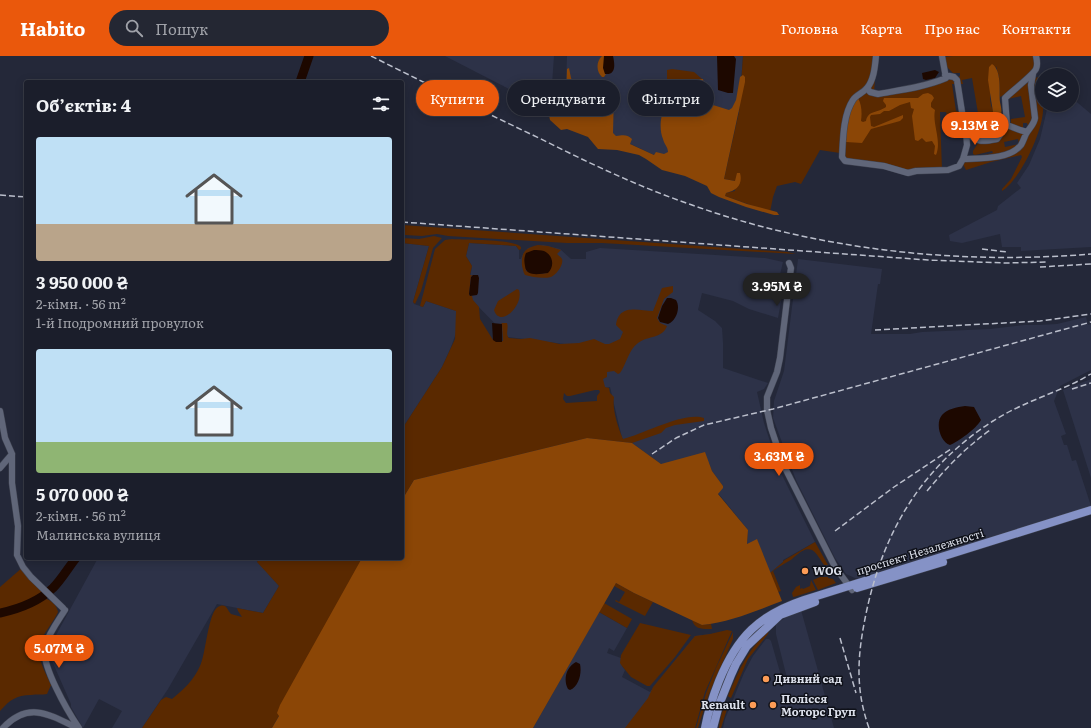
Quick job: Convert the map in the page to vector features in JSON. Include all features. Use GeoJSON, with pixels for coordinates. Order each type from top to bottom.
{"type":"FeatureCollection","features":[{"type":"Feature","properties":{"kind":"main road","name":"проспект Незалежності"},"geometry":{"type":"LineString","coordinates":[[713,728],[724,693],[736,664],[747,646],[780,615],[850,588],[1091,510]]}},
{"type":"Feature","properties":{"kind":"main road","name":"проспект Незалежності"},"geometry":{"type":"LineString","coordinates":[[705,728],[713,698],[729,658],[752,629],[770,615],[788,605],[850,588],[1091,515]]}},
{"type":"Feature","properties":{"kind":"street"},"geometry":{"type":"LineString","coordinates":[[867,88],[870,92],[878,94],[931,83],[946,76],[954,77],[957,80],[967,145],[963,159],[959,166],[948,170],[916,171],[908,173],[884,166],[845,161],[842,158],[843,130],[850,107],[853,99],[867,88],[873,76],[876,56]]}},
{"type":"Feature","properties":{"kind":"street"},"geometry":{"type":"LineString","coordinates":[[942,56],[946,76]]}},
{"type":"Feature","properties":{"kind":"street"},"geometry":{"type":"LineString","coordinates":[[963,159],[994,158],[1010,153],[1021,145],[1027,132],[1033,126],[1035,118],[1031,85],[1033,74],[1037,65],[1036,56]]}},
{"type":"Feature","properties":{"kind":"street"},"geometry":{"type":"LineString","coordinates":[[966,131],[969,135],[982,142],[997,139],[1007,125],[1005,98],[1020,83],[1033,74]]}},
{"type":"Feature","properties":{"kind":"street"},"geometry":{"type":"LineString","coordinates":[[1007,125],[1027,132]]}},
{"type":"Feature","properties":{"kind":"street"},"geometry":{"type":"LineString","coordinates":[[789,264],[791,268],[781,350],[777,372],[767,397],[767,410],[771,428],[783,464],[833,564],[850,588]]}},
{"type":"Feature","properties":{"kind":"street"},"geometry":{"type":"LineString","coordinates":[[0,411],[5,438],[12,454],[13,490],[18,526],[17,554],[23,567],[31,577],[64,609],[48,638],[44,655],[58,690],[78,728]]}},
{"type":"Feature","properties":{"kind":"street"},"geometry":{"type":"LineString","coordinates":[[0,468],[12,454]]}},
{"type":"Feature","properties":{"kind":"street"},"geometry":{"type":"LineString","coordinates":[[3,728],[18,715],[33,712],[49,715],[78,728]]}},
{"type":"Feature","properties":{"kind":"shaded area"},"geometry":{"type":"Polygon","coordinates":[[[445,56],[554,56],[552,80],[507,80],[507,88],[499,84],[499,80],[491,80],[445,56]]]}},
{"type":"Feature","properties":{"kind":"shaded area"},"geometry":{"type":"Polygon","coordinates":[[[567,56],[743,56],[739,112],[663,159],[569,116],[620,116],[620,80],[566,80],[567,56]]]}},
{"type":"Feature","properties":{"kind":"shaded area"},"geometry":{"type":"Polygon","coordinates":[[[602,56],[604,56],[606,74],[604,77],[600,75],[598,69],[598,64],[602,56]]]}},
{"type":"Feature","properties":{"kind":"shaded area"},"geometry":{"type":"Polygon","coordinates":[[[604,56],[613,56],[614,69],[609,74],[605,74],[603,68],[604,56]]]}},
{"type":"Feature","properties":{"kind":"shaded area"},"geometry":{"type":"Polygon","coordinates":[[[717,56],[734,56],[736,59],[733,93],[718,90],[717,56]]]}},
{"type":"Feature","properties":{"kind":"shaded area"},"geometry":{"type":"Polygon","coordinates":[[[743,56],[876,56],[874,96],[948,79],[954,80],[956,84],[952,84],[956,111],[960,112],[962,123],[958,124],[958,128],[950,127],[946,112],[940,112],[942,170],[904,170],[848,159],[840,153],[820,150],[801,184],[795,182],[777,186],[770,212],[725,196],[726,193],[735,191],[735,181],[724,179],[739,112],[743,56]]]}},
{"type":"Feature","properties":{"kind":"shaded area"},"geometry":{"type":"Polygon","coordinates":[[[1033,56],[1035,66],[1034,69],[1008,93],[1000,97],[999,77],[996,66],[992,79],[990,98],[993,111],[998,117],[989,118],[988,113],[983,114],[983,121],[980,125],[972,78],[962,80],[963,84],[959,84],[958,77],[960,76],[960,73],[953,73],[947,67],[944,57],[1033,56]]]}},
{"type":"Feature","properties":{"kind":"shaded area"},"geometry":{"type":"Polygon","coordinates":[[[992,64],[999,76],[1001,115],[998,117],[994,115],[993,112],[988,80],[989,67],[992,64]]]}},
{"type":"Feature","properties":{"kind":"shaded area"},"geometry":{"type":"Polygon","coordinates":[[[569,68],[572,80],[567,80],[567,69],[569,68]]]}},
{"type":"Feature","properties":{"kind":"shaded area"},"geometry":{"type":"Polygon","coordinates":[[[672,69],[694,72],[702,79],[667,80],[667,70],[672,69]]]}},
{"type":"Feature","properties":{"kind":"shaded area"},"geometry":{"type":"Polygon","coordinates":[[[935,70],[939,72],[935,78],[926,80],[923,79],[922,73],[935,70]]]}},
{"type":"Feature","properties":{"kind":"shaded area"},"geometry":{"type":"Polygon","coordinates":[[[743,75],[745,77],[745,82],[724,179],[735,181],[737,173],[740,173],[741,180],[736,189],[726,193],[725,196],[777,212],[779,215],[746,207],[719,197],[711,193],[707,186],[685,176],[662,170],[639,155],[617,150],[598,149],[588,137],[567,129],[561,130],[550,120],[549,116],[613,116],[613,133],[616,136],[628,136],[632,139],[630,144],[654,155],[656,152],[664,154],[668,152],[661,133],[662,116],[714,116],[714,105],[729,110],[732,108],[736,100],[740,77],[743,75]]]}},
{"type":"Feature","properties":{"kind":"shaded area"},"geometry":{"type":"Polygon","coordinates":[[[1035,78],[1035,111],[1033,85],[1035,78]]]}},
{"type":"Feature","properties":{"kind":"shaded area"},"geometry":{"type":"Polygon","coordinates":[[[1028,82],[1033,122],[1028,126],[1027,123],[1023,123],[1023,129],[1011,124],[1011,119],[1025,117],[1021,96],[1008,99],[1028,82]]]}},
{"type":"Feature","properties":{"kind":"shaded area"},"geometry":{"type":"Polygon","coordinates":[[[928,93],[934,98],[931,103],[931,107],[935,110],[934,115],[938,138],[938,150],[936,155],[934,154],[935,146],[932,141],[926,142],[922,138],[918,141],[915,140],[912,116],[914,109],[911,108],[910,102],[889,111],[884,111],[880,114],[871,115],[870,117],[871,126],[874,127],[903,115],[903,118],[900,121],[871,129],[862,143],[846,142],[844,136],[853,102],[858,98],[862,115],[861,121],[863,122],[866,121],[867,117],[871,113],[886,107],[883,101],[884,98],[918,98],[923,94],[928,93]]]}},
{"type":"Feature","properties":{"kind":"shaded area"},"geometry":{"type":"Polygon","coordinates":[[[1079,104],[1091,114],[1091,247],[1021,251],[1021,247],[1002,247],[1000,234],[962,243],[950,241],[949,235],[997,210],[998,206],[1021,188],[1017,183],[1029,165],[1040,139],[1046,112],[1079,112],[1079,104]]]}},
{"type":"Feature","properties":{"kind":"shaded area"},"geometry":{"type":"Polygon","coordinates":[[[1035,112],[1043,112],[1036,140],[1030,153],[1016,176],[1002,191],[1011,179],[1022,157],[1021,155],[966,170],[963,164],[965,161],[1009,155],[1036,124],[1035,112]]]}},
{"type":"Feature","properties":{"kind":"shaded area"},"geometry":{"type":"Polygon","coordinates":[[[1005,122],[1005,125],[996,138],[980,140],[968,130],[981,128],[983,135],[997,132],[996,123],[1005,122]]]}},
{"type":"Feature","properties":{"kind":"shaded area"},"geometry":{"type":"Polygon","coordinates":[[[1009,128],[1023,134],[1022,139],[1019,144],[1015,148],[998,156],[986,157],[984,155],[993,153],[992,151],[975,155],[973,154],[973,151],[978,143],[998,141],[1009,128]],[[1018,139],[1004,142],[1005,147],[1019,144],[1018,139]]]}},
{"type":"Feature","properties":{"kind":"shaded area"},"geometry":{"type":"Polygon","coordinates":[[[404,225],[787,252],[796,254],[602,243],[567,243],[448,236],[437,234],[422,236],[405,235],[404,225]]]}},
{"type":"Feature","properties":{"kind":"shaded area"},"geometry":{"type":"Polygon","coordinates":[[[434,236],[442,238],[433,248],[421,291],[415,304],[413,302],[429,246],[404,243],[404,238],[419,239],[434,236]]]}},
{"type":"Feature","properties":{"kind":"shaded area"},"geometry":{"type":"Polygon","coordinates":[[[452,239],[500,241],[517,244],[521,247],[519,250],[516,246],[469,243],[466,256],[472,266],[470,275],[473,275],[471,276],[469,295],[472,296],[473,300],[479,307],[480,319],[493,340],[503,341],[501,323],[507,323],[507,335],[509,338],[530,338],[560,344],[579,343],[594,339],[605,344],[609,344],[620,339],[623,332],[616,325],[621,314],[630,310],[653,311],[662,288],[673,286],[673,292],[664,299],[657,318],[660,323],[667,326],[665,330],[659,335],[638,343],[632,349],[620,373],[618,374],[614,371],[607,372],[607,377],[603,379],[605,387],[609,388],[610,393],[614,397],[617,424],[623,439],[675,420],[696,417],[704,418],[704,421],[675,425],[666,428],[661,433],[632,443],[587,438],[414,480],[404,497],[404,426],[442,367],[455,339],[456,311],[426,301],[423,307],[420,306],[435,249],[445,240],[452,239]],[[595,390],[570,396],[567,396],[564,393],[563,399],[566,403],[597,401],[597,396],[600,392],[599,390],[595,390]]]}},
{"type":"Feature","properties":{"kind":"shaded area"},"geometry":{"type":"Polygon","coordinates":[[[404,243],[429,246],[413,302],[414,304],[423,307],[426,301],[456,311],[456,333],[442,367],[404,426],[404,243]]]}},
{"type":"Feature","properties":{"kind":"shaded area"},"geometry":{"type":"Polygon","coordinates":[[[469,243],[516,246],[519,250],[519,259],[521,259],[528,248],[543,245],[560,249],[571,259],[586,259],[586,252],[600,248],[765,258],[783,262],[779,279],[785,280],[778,318],[749,309],[733,301],[702,293],[698,310],[715,321],[722,328],[723,368],[768,383],[764,389],[757,392],[764,423],[780,474],[782,475],[815,542],[783,560],[783,562],[770,573],[757,540],[747,545],[748,530],[718,493],[723,486],[712,471],[709,463],[661,464],[632,443],[623,442],[610,387],[605,388],[572,345],[508,337],[467,295],[472,266],[466,256],[469,243]]]}},
{"type":"Feature","properties":{"kind":"shaded area"},"geometry":{"type":"Polygon","coordinates":[[[534,246],[548,246],[561,250],[557,254],[562,259],[562,264],[553,276],[541,278],[525,275],[523,272],[523,254],[527,249],[534,246]],[[525,256],[526,271],[536,274],[548,273],[525,256]]]}},
{"type":"Feature","properties":{"kind":"shaded area"},"geometry":{"type":"Polygon","coordinates":[[[534,250],[544,251],[551,258],[552,267],[548,273],[534,274],[526,270],[524,261],[526,253],[534,250]]]}},
{"type":"Feature","properties":{"kind":"shaded area"},"geometry":{"type":"Polygon","coordinates":[[[798,259],[882,269],[880,284],[878,284],[871,334],[910,334],[922,332],[990,329],[1024,325],[1057,324],[1086,317],[1088,325],[1091,324],[1091,370],[1060,386],[1054,401],[1066,434],[1061,436],[1064,445],[1067,445],[1072,461],[1076,460],[1091,506],[860,578],[855,578],[846,574],[835,558],[796,480],[773,418],[774,401],[784,371],[798,259]]]}},
{"type":"Feature","properties":{"kind":"shaded area"},"geometry":{"type":"Polygon","coordinates":[[[473,275],[478,275],[479,278],[478,293],[477,295],[470,296],[471,277],[473,275]]]}},
{"type":"Feature","properties":{"kind":"shaded area"},"geometry":{"type":"Polygon","coordinates":[[[517,289],[519,290],[520,296],[515,308],[506,316],[501,317],[497,315],[494,310],[498,301],[517,289]]]}},
{"type":"Feature","properties":{"kind":"shaded area"},"geometry":{"type":"Polygon","coordinates":[[[667,298],[676,300],[678,307],[677,314],[668,324],[660,322],[658,318],[662,306],[667,298]]]}},
{"type":"Feature","properties":{"kind":"shaded area"},"geometry":{"type":"Polygon","coordinates":[[[492,323],[502,324],[502,342],[496,342],[493,340],[492,323]]]}},
{"type":"Feature","properties":{"kind":"shaded area"},"geometry":{"type":"Polygon","coordinates":[[[1091,379],[1091,478],[1063,390],[1091,379]]]}},
{"type":"Feature","properties":{"kind":"shaded area"},"geometry":{"type":"Polygon","coordinates":[[[965,406],[974,407],[981,420],[967,434],[950,445],[946,443],[941,436],[939,427],[940,418],[949,410],[965,406]]]}},
{"type":"Feature","properties":{"kind":"shaded area"},"geometry":{"type":"Polygon","coordinates":[[[587,438],[632,443],[661,464],[705,452],[712,471],[723,486],[718,494],[748,530],[747,544],[757,539],[782,601],[733,619],[702,625],[616,583],[533,728],[272,728],[279,716],[277,713],[280,705],[361,560],[404,560],[404,497],[414,480],[587,438]]]}},
{"type":"Feature","properties":{"kind":"shaded area"},"geometry":{"type":"Polygon","coordinates":[[[815,542],[828,565],[824,565],[812,550],[806,549],[800,552],[773,571],[781,591],[778,592],[770,573],[783,561],[815,542]]]}},
{"type":"Feature","properties":{"kind":"shaded area"},"geometry":{"type":"Polygon","coordinates":[[[97,560],[256,560],[279,586],[263,613],[217,604],[168,689],[142,728],[112,728],[122,711],[99,699],[83,728],[71,707],[49,654],[49,648],[97,560]]]}},
{"type":"Feature","properties":{"kind":"shaded area"},"geometry":{"type":"Polygon","coordinates":[[[258,560],[368,560],[272,728],[142,728],[161,700],[166,697],[172,699],[195,676],[202,660],[210,623],[216,609],[220,606],[224,606],[231,614],[242,617],[237,608],[263,613],[279,586],[257,562],[258,560]]]}},
{"type":"Feature","properties":{"kind":"shaded area"},"geometry":{"type":"Polygon","coordinates":[[[23,567],[48,592],[41,598],[52,602],[56,606],[58,612],[42,638],[39,650],[39,656],[43,668],[51,685],[47,694],[17,697],[10,701],[0,711],[0,587],[23,567]]]}},
{"type":"Feature","properties":{"kind":"shaded area"},"geometry":{"type":"Polygon","coordinates":[[[820,577],[828,577],[833,579],[836,583],[818,590],[813,580],[820,577]]]}},
{"type":"Feature","properties":{"kind":"shaded area"},"geometry":{"type":"Polygon","coordinates":[[[811,580],[816,590],[793,597],[792,593],[796,587],[800,585],[800,589],[803,589],[810,586],[811,580]]]}},
{"type":"Feature","properties":{"kind":"shaded area"},"geometry":{"type":"Polygon","coordinates":[[[616,583],[653,602],[645,616],[615,601],[616,600],[619,602],[625,592],[614,586],[616,583]]]}},
{"type":"Feature","properties":{"kind":"shaded area"},"geometry":{"type":"Polygon","coordinates":[[[604,603],[632,619],[627,628],[599,612],[604,603]]]}},
{"type":"Feature","properties":{"kind":"shaded area"},"geometry":{"type":"Polygon","coordinates":[[[801,610],[834,728],[723,728],[725,719],[744,673],[753,656],[766,639],[771,641],[782,679],[787,678],[776,634],[776,624],[789,615],[801,610]]]}},
{"type":"Feature","properties":{"kind":"shaded area"},"geometry":{"type":"Polygon","coordinates":[[[599,612],[627,628],[614,651],[609,648],[607,653],[621,658],[622,666],[625,670],[622,677],[650,692],[695,636],[728,632],[689,728],[533,728],[599,612]]]}},
{"type":"Feature","properties":{"kind":"shaded area"},"geometry":{"type":"Polygon","coordinates":[[[692,620],[702,625],[711,624],[712,629],[697,627],[692,620]]]}},
{"type":"Feature","properties":{"kind":"shaded area"},"geometry":{"type":"Polygon","coordinates":[[[640,623],[691,635],[675,657],[650,686],[647,686],[631,677],[620,663],[621,655],[640,623]]]}},
{"type":"Feature","properties":{"kind":"shaded area"},"geometry":{"type":"Polygon","coordinates":[[[727,630],[732,631],[705,692],[695,728],[625,728],[648,698],[653,687],[695,636],[727,630]]]}},
{"type":"Feature","properties":{"kind":"shaded area"},"geometry":{"type":"Polygon","coordinates":[[[769,630],[768,634],[748,659],[731,698],[729,697],[728,696],[740,668],[755,645],[769,630]]]}},
{"type":"Feature","properties":{"kind":"shaded area"},"geometry":{"type":"Polygon","coordinates":[[[733,632],[733,639],[709,694],[698,728],[696,728],[706,693],[733,632]]]}},
{"type":"Feature","properties":{"kind":"shaded area"},"geometry":{"type":"Polygon","coordinates":[[[576,662],[580,664],[581,671],[576,686],[570,690],[566,685],[566,674],[570,667],[576,662]]]}},
{"type":"Feature","properties":{"kind":"shaded area"},"geometry":{"type":"Polygon","coordinates":[[[727,703],[729,703],[721,728],[719,728],[723,711],[727,703]]]}},
{"type":"Feature","properties":{"kind":"waterway"},"geometry":{"type":"LineString","coordinates":[[301,80],[309,56]]}},
{"type":"Feature","properties":{"kind":"waterway"},"geometry":{"type":"LineString","coordinates":[[0,613],[28,604],[47,593],[59,581],[75,560]]}},
{"type":"Feature","properties":{"kind":"railway"},"geometry":{"type":"LineString","coordinates":[[371,56],[614,174],[672,198],[740,220],[789,233],[839,243],[940,255],[1041,257],[1091,254]]}},
{"type":"Feature","properties":{"kind":"railway"},"geometry":{"type":"LineString","coordinates":[[0,195],[24,197]]}},
{"type":"Feature","properties":{"kind":"railway"},"geometry":{"type":"LineString","coordinates":[[404,222],[928,260],[1005,263],[1047,262]]}},
{"type":"Feature","properties":{"kind":"railway"},"geometry":{"type":"LineString","coordinates":[[982,249],[1007,252]]}},
{"type":"Feature","properties":{"kind":"railway"},"geometry":{"type":"LineString","coordinates":[[1040,267],[1091,264]]}},
{"type":"Feature","properties":{"kind":"railway"},"geometry":{"type":"LineString","coordinates":[[875,330],[1040,321],[1091,314]]}},
{"type":"Feature","properties":{"kind":"railway"},"geometry":{"type":"LineString","coordinates":[[652,454],[676,438],[704,425],[773,409],[1091,322]]}},
{"type":"Feature","properties":{"kind":"railway"},"geometry":{"type":"LineString","coordinates":[[869,728],[864,713],[859,683],[861,639],[867,609],[884,552],[896,526],[910,502],[927,479],[946,458],[968,439],[993,421],[1012,410],[1075,383],[1091,374]]}},
{"type":"Feature","properties":{"kind":"railway"},"geometry":{"type":"LineString","coordinates":[[1072,389],[1091,383]]}},
{"type":"Feature","properties":{"kind":"railway"},"geometry":{"type":"LineString","coordinates":[[927,491],[956,459],[990,430]]}},
{"type":"Feature","properties":{"kind":"railway"},"geometry":{"type":"LineString","coordinates":[[835,531],[894,487],[951,449]]}},
{"type":"Feature","properties":{"kind":"railway"},"geometry":{"type":"LineString","coordinates":[[840,638],[856,693]]}},
{"type":"Feature","properties":{"kind":"place","name":"WOG"},"geometry":{"type":"Point","coordinates":[805,571]}},
{"type":"Feature","properties":{"kind":"place","name":"Дивний сад"},"geometry":{"type":"Point","coordinates":[766,679]}},
{"type":"Feature","properties":{"kind":"place","name":"Renault"},"geometry":{"type":"Point","coordinates":[753,705]}},
{"type":"Feature","properties":{"kind":"place","name":"Полісся Моторс Груп"},"geometry":{"type":"Point","coordinates":[773,705]}}]}
